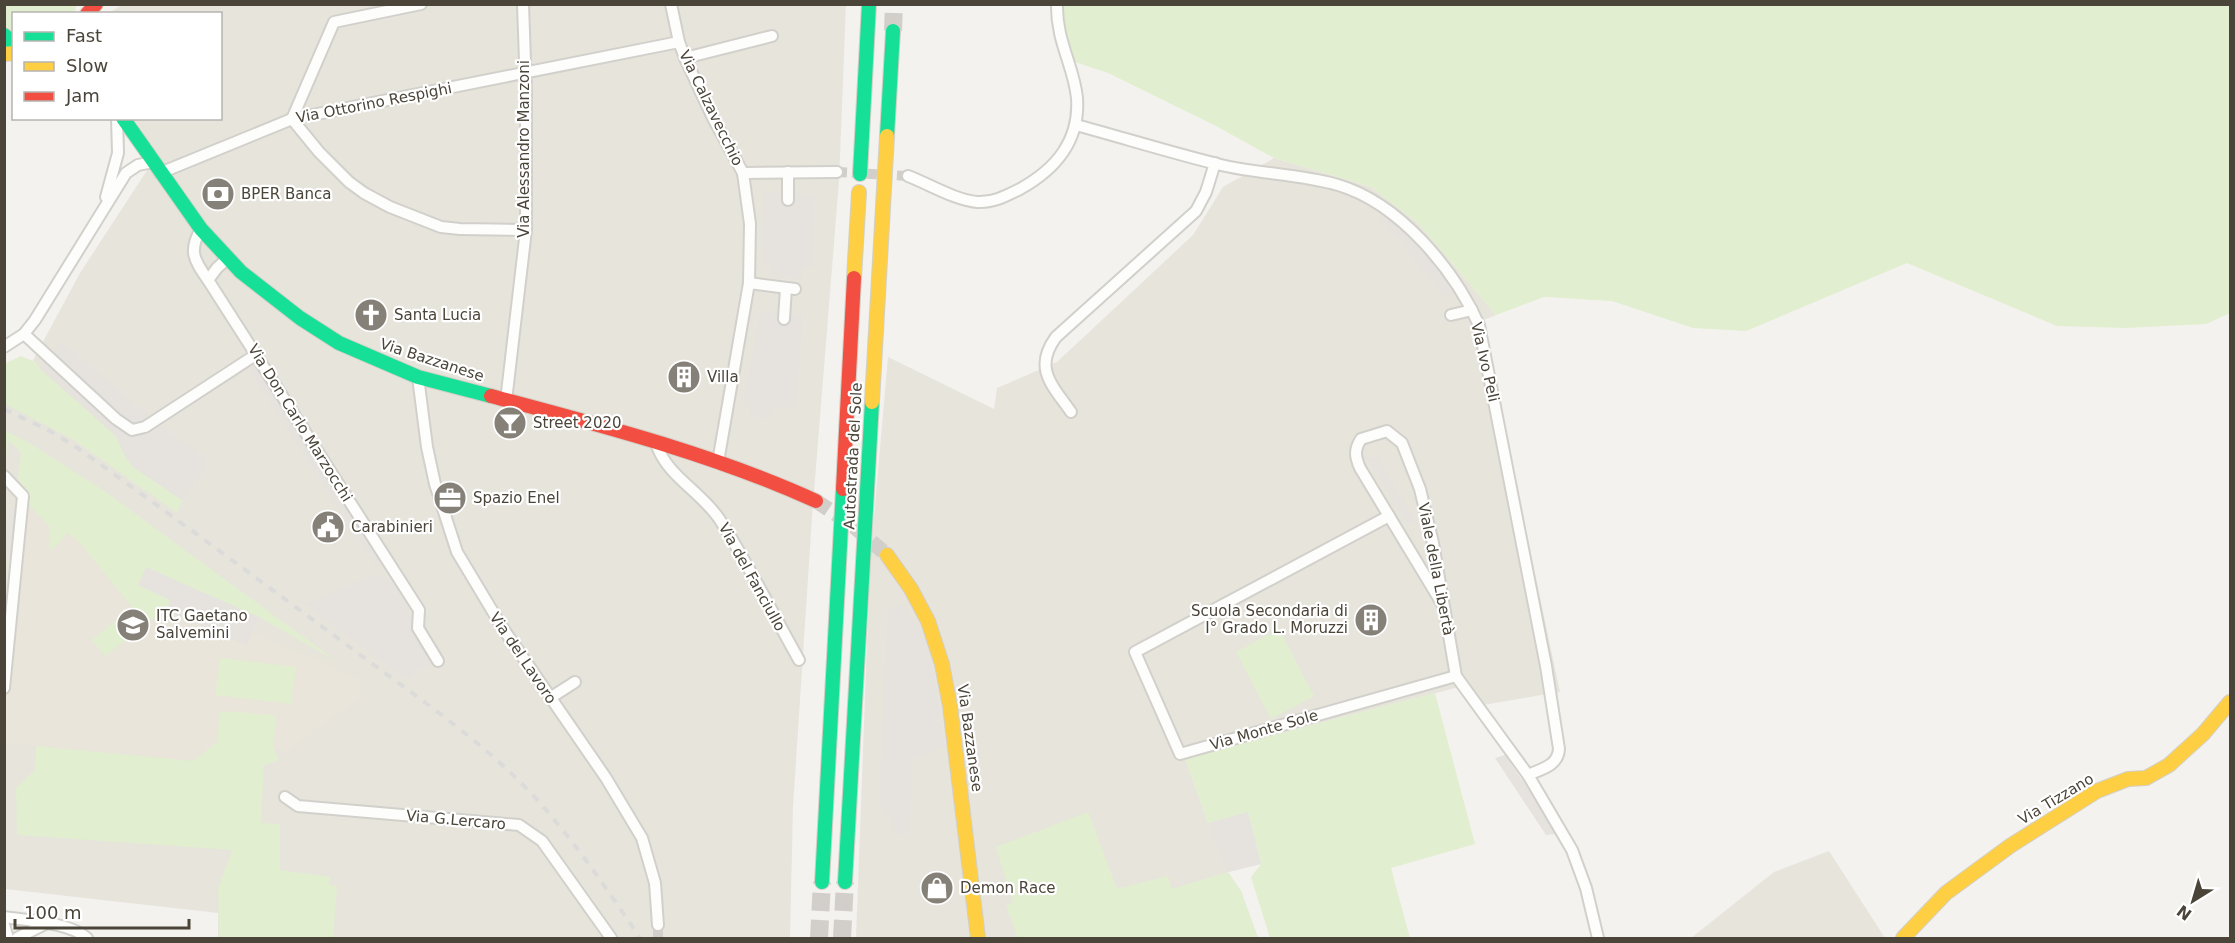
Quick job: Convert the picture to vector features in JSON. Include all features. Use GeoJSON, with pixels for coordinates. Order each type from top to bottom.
{"type":"FeatureCollection","features":[{"type":"Feature","properties":{"kind":"main road"},"geometry":{"type":"LineString","coordinates":[[860,174],[869,4]]}},
{"type":"Feature","properties":{"kind":"main road","name":"Autostrada del Sole"},"geometry":{"type":"LineString","coordinates":[[845,882],[893,31]]}},
{"type":"Feature","properties":{"kind":"main road","name":"Via Bazzanese"},"geometry":{"type":"LineString","coordinates":[[124,120],[201,229],[264,291],[316,329],[366,356],[418,377],[606,427],[768,479],[816,501]]}},
{"type":"Feature","properties":{"kind":"main road","name":"Autostrada del Sole"},"geometry":{"type":"LineString","coordinates":[[822,882],[859,192]]}},
{"type":"Feature","properties":{"kind":"main road","name":"Via Bazzanese"},"geometry":{"type":"LineString","coordinates":[[887,555],[911,589],[924,613],[942,664],[950,706],[978,939]]}},
{"type":"Feature","properties":{"kind":"main road","name":"Via Tizzano"},"geometry":{"type":"LineString","coordinates":[[1903,939],[1946,893],[2010,846],[2097,791],[2128,779],[2146,778],[2169,765],[2203,734],[2230,702]]}},
{"type":"Feature","properties":{"kind":"street"},"geometry":{"type":"LineString","coordinates":[[421,4],[334,22],[292,119],[314,146],[349,182],[390,207],[441,227],[460,230],[526,230]]}},
{"type":"Feature","properties":{"kind":"street","name":"Via Alessandro Manzoni"},"geometry":{"type":"LineString","coordinates":[[506,401],[526,230],[523,4]]}},
{"type":"Feature","properties":{"kind":"street","name":"Via Calzavecchio"},"geometry":{"type":"LineString","coordinates":[[671,4],[685,58],[713,118],[743,173],[750,225],[749,283],[718,462]]}},
{"type":"Feature","properties":{"kind":"street"},"geometry":{"type":"LineString","coordinates":[[908,176],[952,195],[976,202],[998,200],[1037,179],[1066,152],[1076,125],[1077,94],[1059,33],[1057,4]]}},
{"type":"Feature","properties":{"kind":"street"},"geometry":{"type":"LineString","coordinates":[[685,58],[772,36]]}},
{"type":"Feature","properties":{"kind":"street","name":"Via Ottorino Respighi"},"geometry":{"type":"LineString","coordinates":[[104,206],[126,173],[138,165],[156,167],[292,119],[679,42]]}},
{"type":"Feature","properties":{"kind":"street"},"geometry":{"type":"LineString","coordinates":[[4,346],[24,334],[42,309],[104,206],[118,153],[117,120]]}},
{"type":"Feature","properties":{"kind":"street","name":"Via Ivo Peli"},"geometry":{"type":"LineString","coordinates":[[1076,125],[1215,163],[1337,185],[1370,198],[1400,220],[1431,251],[1455,281],[1479,326],[1546,666],[1559,749],[1558,757],[1553,764],[1528,775]]}},
{"type":"Feature","properties":{"kind":"street"},"geometry":{"type":"LineString","coordinates":[[1071,412],[1051,384],[1044,369],[1047,350],[1056,337],[1196,211],[1206,192],[1215,163]]}},
{"type":"Feature","properties":{"kind":"street"},"geometry":{"type":"LineString","coordinates":[[788,172],[788,200]]}},
{"type":"Feature","properties":{"kind":"street"},"geometry":{"type":"LineString","coordinates":[[743,173],[837,172]]}},
{"type":"Feature","properties":{"kind":"street","name":"Via Don Carlo Marzocchi"},"geometry":{"type":"LineString","coordinates":[[201,229],[197,236],[194,254],[198,265],[419,610],[417,622],[419,630],[438,661]]}},
{"type":"Feature","properties":{"kind":"street"},"geometry":{"type":"LineString","coordinates":[[208,280],[228,258]]}},
{"type":"Feature","properties":{"kind":"street"},"geometry":{"type":"LineString","coordinates":[[749,283],[790,288],[784,319]]}},
{"type":"Feature","properties":{"kind":"street"},"geometry":{"type":"LineString","coordinates":[[1450,315],[1472,310]]}},
{"type":"Feature","properties":{"kind":"street"},"geometry":{"type":"LineString","coordinates":[[24,334],[116,419],[132,430],[145,427],[256,354]]}},
{"type":"Feature","properties":{"kind":"street","name":"Via del Lavoro"},"geometry":{"type":"LineString","coordinates":[[418,377],[427,447],[438,494],[457,552],[502,627],[606,778],[642,838],[655,883],[658,925]]}},
{"type":"Feature","properties":{"kind":"street","name":"Viale della Libertà"},"geometry":{"type":"LineString","coordinates":[[1389,516],[1355,457],[1356,448],[1361,439],[1387,431],[1402,443],[1420,489],[1433,543],[1456,676],[1528,775],[1572,850],[1586,888],[1598,939]]}},
{"type":"Feature","properties":{"kind":"street","name":"Via del Fanciullo"},"geometry":{"type":"LineString","coordinates":[[656,443],[663,461],[719,518],[799,660]]}},
{"type":"Feature","properties":{"kind":"street"},"geometry":{"type":"LineString","coordinates":[[4,476],[23,496],[4,688]]}},
{"type":"Feature","properties":{"kind":"street"},"geometry":{"type":"LineString","coordinates":[[1389,516],[1444,607]]}},
{"type":"Feature","properties":{"kind":"street","name":"Via Monte Sole"},"geometry":{"type":"LineString","coordinates":[[1389,516],[1135,652],[1180,754],[1456,676]]}},
{"type":"Feature","properties":{"kind":"street"},"geometry":{"type":"LineString","coordinates":[[550,698],[575,682]]}},
{"type":"Feature","properties":{"kind":"street","name":"Via G.Lercaro"},"geometry":{"type":"LineString","coordinates":[[285,797],[298,806],[519,825],[542,841],[610,939]]}},
{"type":"Feature","properties":{"kind":"street"},"geometry":{"type":"LineString","coordinates":[[4,917],[65,926],[77,931],[87,939]]}},
{"type":"Feature","properties":{"kind":"street"},"geometry":{"type":"LineString","coordinates":[[17,939],[45,924]]}},
{"type":"Feature","properties":{"kind":"street"},"geometry":{"type":"LineString","coordinates":[[4,925],[8,939]]}},
{"type":"Feature","properties":{"kind":"shaded area"},"geometry":{"type":"Polygon","coordinates":[[[122,5],[846,5],[839,181],[812,517],[793,807],[790,938],[218,938],[218,913],[5,889],[4,404],[9,405],[80,273],[157,155],[135,120],[222,120],[222,12],[111,12],[122,5]]]}},
{"type":"Feature","properties":{"kind":"shaded area"},"geometry":{"type":"Polygon","coordinates":[[[1274,158],[1371,187],[1419,224],[1496,315],[1477,323],[1513,469],[1560,692],[1477,706],[1463,686],[1185,758],[1208,823],[1248,812],[1261,864],[1228,872],[1241,891],[1258,938],[856,938],[870,563],[888,357],[994,409],[997,388],[1057,362],[1193,235],[1223,187],[1274,158]]]}},
{"type":"Feature","properties":{"kind":"shaded area"},"geometry":{"type":"Polygon","coordinates":[[[765,193],[815,194],[813,267],[802,266],[802,279],[770,278],[771,265],[763,265],[765,193]]]}},
{"type":"Feature","properties":{"kind":"shaded area"},"geometry":{"type":"Polygon","coordinates":[[[1384,215],[1417,244],[1456,291],[1446,299],[1398,239],[1379,221],[1384,215]]]}},
{"type":"Feature","properties":{"kind":"shaded area"},"geometry":{"type":"Polygon","coordinates":[[[761,310],[803,316],[796,406],[774,410],[772,419],[749,416],[751,407],[743,406],[761,310]]]}},
{"type":"Feature","properties":{"kind":"shaded area"},"geometry":{"type":"Polygon","coordinates":[[[62,342],[161,427],[202,454],[206,463],[204,469],[182,500],[133,467],[115,435],[39,368],[62,342]]]}},
{"type":"Feature","properties":{"kind":"shaded area"},"geometry":{"type":"Polygon","coordinates":[[[258,363],[386,561],[377,567],[249,370],[258,363]]]}},
{"type":"Feature","properties":{"kind":"shaded area"},"geometry":{"type":"Polygon","coordinates":[[[1366,457],[1377,458],[1417,522],[1407,523],[1366,457]]]}},
{"type":"Feature","properties":{"kind":"shaded area","name":"ITC Gaetano Salvemini"},"geometry":{"type":"Polygon","coordinates":[[[23,496],[253,633],[361,680],[359,695],[348,707],[284,752],[273,747],[217,743],[193,761],[5,743],[5,690],[23,496]]]}},
{"type":"Feature","properties":{"kind":"shaded area"},"geometry":{"type":"Polygon","coordinates":[[[8,509],[17,510],[13,554],[5,553],[8,509]]]}},
{"type":"Feature","properties":{"kind":"shaded area"},"geometry":{"type":"Polygon","coordinates":[[[146,567],[259,617],[247,646],[167,611],[170,600],[138,585],[146,567]]]}},
{"type":"Feature","properties":{"kind":"shaded area"},"geometry":{"type":"Polygon","coordinates":[[[376,574],[381,578],[391,578],[409,608],[412,626],[434,661],[406,679],[304,604],[376,574]]]}},
{"type":"Feature","properties":{"kind":"shaded area"},"geometry":{"type":"Polygon","coordinates":[[[905,604],[927,643],[938,695],[944,747],[913,759],[909,832],[898,835],[879,801],[888,609],[905,604]]]}},
{"type":"Feature","properties":{"kind":"shaded area"},"geometry":{"type":"Polygon","coordinates":[[[1505,755],[1545,813],[1556,834],[1546,835],[1495,758],[1505,755]]]}},
{"type":"Feature","properties":{"kind":"shaded area"},"geometry":{"type":"Polygon","coordinates":[[[1248,812],[1261,864],[1228,872],[1208,823],[1248,812]]]}},
{"type":"Feature","properties":{"kind":"shaded area"},"geometry":{"type":"Polygon","coordinates":[[[1829,851],[1885,938],[1691,938],[1774,872],[1829,851]]]}},
{"type":"Feature","properties":{"kind":"green space"},"geometry":{"type":"Polygon","coordinates":[[[1058,4],[2230,5],[2230,313],[2206,324],[2126,328],[2057,326],[1907,263],[1746,331],[1693,328],[1612,301],[1544,297],[1496,315],[1419,224],[1371,187],[1274,158],[1216,126],[1108,73],[1066,59],[1058,4]]]}},
{"type":"Feature","properties":{"kind":"green space"},"geometry":{"type":"Polygon","coordinates":[[[5,5],[76,5],[75,12],[12,12],[12,34],[5,24],[5,5]]]}},
{"type":"Feature","properties":{"kind":"green space"},"geometry":{"type":"Polygon","coordinates":[[[21,356],[35,362],[115,435],[133,467],[182,500],[177,513],[74,440],[5,404],[4,364],[21,356]]]}},
{"type":"Feature","properties":{"kind":"green space"},"geometry":{"type":"Polygon","coordinates":[[[4,430],[26,441],[103,490],[336,661],[259,617],[170,601],[167,611],[105,656],[92,640],[132,607],[80,543],[68,533],[50,551],[49,526],[30,506],[27,493],[18,478],[21,453],[9,440],[5,463],[4,430]]]}},
{"type":"Feature","properties":{"kind":"green space"},"geometry":{"type":"Polygon","coordinates":[[[1279,629],[1314,696],[1271,719],[1236,652],[1279,629]]]}},
{"type":"Feature","properties":{"kind":"green space"},"geometry":{"type":"Polygon","coordinates":[[[220,658],[296,667],[291,704],[215,695],[220,658]]]}},
{"type":"Feature","properties":{"kind":"green space"},"geometry":{"type":"Polygon","coordinates":[[[1435,693],[1475,844],[1391,868],[1410,938],[1270,938],[1251,877],[1261,864],[1248,813],[1208,823],[1185,758],[1435,693]]]}},
{"type":"Feature","properties":{"kind":"green space"},"geometry":{"type":"Polygon","coordinates":[[[220,711],[276,715],[273,747],[279,760],[264,765],[261,823],[280,824],[280,870],[330,877],[329,885],[337,886],[333,938],[219,938],[218,889],[232,850],[17,835],[16,788],[35,770],[36,746],[193,761],[217,742],[220,711]]]}},
{"type":"Feature","properties":{"kind":"green space"},"geometry":{"type":"Polygon","coordinates":[[[1088,812],[1117,889],[1168,876],[1172,889],[1228,872],[1241,891],[1258,938],[1018,938],[1006,905],[1013,902],[996,847],[1088,812]]]}},
{"type":"Feature","properties":{"kind":"tunnel"},"geometry":{"type":"LineString","coordinates":[[893,31],[894,4]]}},
{"type":"Feature","properties":{"kind":"tunnel"},"geometry":{"type":"LineString","coordinates":[[837,172],[908,176]]}},
{"type":"Feature","properties":{"kind":"tunnel"},"geometry":{"type":"LineString","coordinates":[[816,501],[851,524],[887,555]]}},
{"type":"Feature","properties":{"kind":"tunnel"},"geometry":{"type":"LineString","coordinates":[[819,938],[822,882]]}},
{"type":"Feature","properties":{"kind":"tunnel"},"geometry":{"type":"LineString","coordinates":[[842,938],[845,882]]}},
{"type":"Feature","properties":{"kind":"tunnel"},"geometry":{"type":"LineString","coordinates":[[658,925],[658,938]]}},
{"type":"Feature","properties":{"kind":"railway"},"geometry":{"type":"LineString","coordinates":[[4,409],[50,431],[76,447],[420,698],[487,751],[528,790],[559,825],[601,880],[640,938]]}},
{"type":"Feature","properties":{"kind":"traffic: fast"},"geometry":{"type":"LineString","coordinates":[[860,174],[869,4]]}},
{"type":"Feature","properties":{"kind":"traffic: fast"},"geometry":{"type":"LineString","coordinates":[[887,136],[893,31]]}},
{"type":"Feature","properties":{"kind":"traffic: fast"},"geometry":{"type":"LineString","coordinates":[[4,35],[12,42]]}},
{"type":"Feature","properties":{"kind":"traffic: fast"},"geometry":{"type":"LineString","coordinates":[[124,120],[201,229],[241,272],[300,318],[339,343],[418,377],[491,396]]}},
{"type":"Feature","properties":{"kind":"traffic: fast"},"geometry":{"type":"LineString","coordinates":[[845,882],[872,402]]}},
{"type":"Feature","properties":{"kind":"traffic: fast"},"geometry":{"type":"LineString","coordinates":[[822,882],[843,489]]}},
{"type":"Feature","properties":{"kind":"traffic: slow"},"geometry":{"type":"LineString","coordinates":[[4,54],[12,53]]}},
{"type":"Feature","properties":{"kind":"traffic: slow"},"geometry":{"type":"LineString","coordinates":[[872,402],[887,136]]}},
{"type":"Feature","properties":{"kind":"traffic: slow"},"geometry":{"type":"LineString","coordinates":[[854,278],[859,192]]}},
{"type":"Feature","properties":{"kind":"traffic: slow"},"geometry":{"type":"LineString","coordinates":[[887,555],[911,589],[928,621],[942,664],[950,706],[978,938]]}},
{"type":"Feature","properties":{"kind":"traffic: slow"},"geometry":{"type":"LineString","coordinates":[[1903,938],[1946,893],[2010,846],[2097,791],[2128,779],[2146,778],[2169,765],[2203,734],[2230,702]]}},
{"type":"Feature","properties":{"kind":"traffic: jam"},"geometry":{"type":"LineString","coordinates":[[89,12],[96,4]]}},
{"type":"Feature","properties":{"kind":"traffic: jam"},"geometry":{"type":"LineString","coordinates":[[843,489],[854,278]]}},
{"type":"Feature","properties":{"kind":"traffic: jam"},"geometry":{"type":"LineString","coordinates":[[491,396],[697,455],[816,501]]}},
{"type":"Feature","properties":{"kind":"place","name":"BPER Banca"},"geometry":{"type":"Point","coordinates":[218,194]}},
{"type":"Feature","properties":{"kind":"place","name":"Santa Lucia"},"geometry":{"type":"Point","coordinates":[371,315]}},
{"type":"Feature","properties":{"kind":"place","name":"Villa"},"geometry":{"type":"Point","coordinates":[684,377]}},
{"type":"Feature","properties":{"kind":"place","name":"Street 2020"},"geometry":{"type":"Point","coordinates":[510,423]}},
{"type":"Feature","properties":{"kind":"place","name":"Spazio Enel"},"geometry":{"type":"Point","coordinates":[450,498]}},
{"type":"Feature","properties":{"kind":"place","name":"Carabinieri"},"geometry":{"type":"Point","coordinates":[328,527]}},
{"type":"Feature","properties":{"kind":"place","name":"Scuola Secondaria di I° Grado L. Moruzzi"},"geometry":{"type":"Point","coordinates":[1371,620]}},
{"type":"Feature","properties":{"kind":"place","name":"ITC Gaetano Salvemini"},"geometry":{"type":"Point","coordinates":[133,625]}},
{"type":"Feature","properties":{"kind":"place","name":"Demon Race"},"geometry":{"type":"Point","coordinates":[937,888]}}]}
